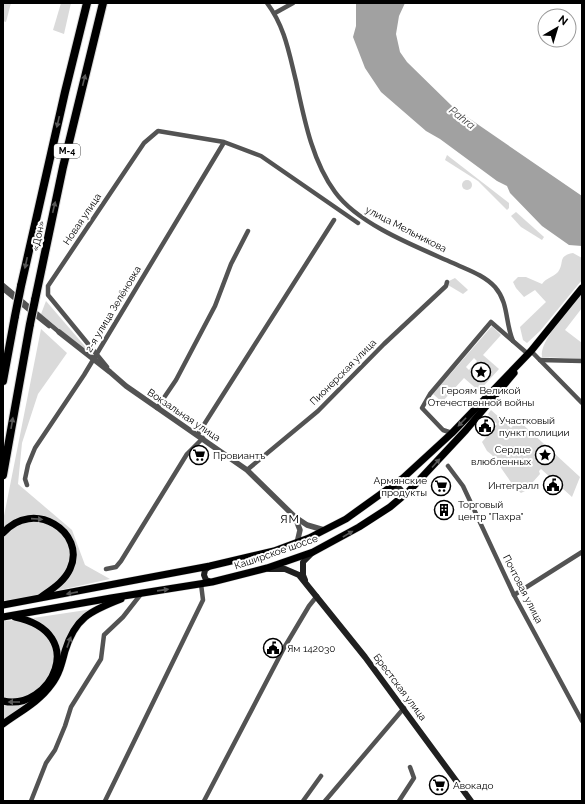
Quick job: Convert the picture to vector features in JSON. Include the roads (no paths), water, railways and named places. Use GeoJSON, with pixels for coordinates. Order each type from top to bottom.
{"type":"FeatureCollection","features":[{"type":"Feature","properties":{"kind":"highway","name":"«Дон»"},"geometry":{"type":"LineString","coordinates":[[3,377],[21,286],[87,3]]}},
{"type":"Feature","properties":{"kind":"highway","name":"«Дон»"},"geometry":{"type":"LineString","coordinates":[[3,475],[35,300],[62,174],[103,3]]}},
{"type":"Feature","properties":{"kind":"main road","name":"Каширское шоссе"},"geometry":{"type":"LineString","coordinates":[[3,617],[138,593],[212,582],[257,570],[313,552],[358,527],[399,500],[418,482],[504,387],[530,352],[582,288]]}},
{"type":"Feature","properties":{"kind":"main road","name":"Каширское шоссе"},"geometry":{"type":"LineString","coordinates":[[3,605],[210,566],[274,551],[297,543],[346,519],[391,488],[452,433],[530,352]]}},
{"type":"Feature","properties":{"kind":"main road"},"geometry":{"type":"LineString","coordinates":[[391,488],[396,487],[401,490],[399,500]]}},
{"type":"Feature","properties":{"kind":"main road"},"geometry":{"type":"LineString","coordinates":[[3,533],[20,520],[38,518],[56,525],[67,538],[72,555],[70,570],[58,585],[38,599]]}},
{"type":"Feature","properties":{"kind":"main road","name":"Брестская улица"},"geometry":{"type":"LineString","coordinates":[[310,588],[303,575],[302,568],[303,562],[313,552]]}},
{"type":"Feature","properties":{"kind":"main road"},"geometry":{"type":"LineString","coordinates":[[210,566],[205,570],[204,575],[206,580],[212,582]]}},
{"type":"Feature","properties":{"kind":"main road","name":"Брестская улица"},"geometry":{"type":"LineString","coordinates":[[257,570],[278,568],[290,570],[299,575],[404,708],[471,801]]}},
{"type":"Feature","properties":{"kind":"main road"},"geometry":{"type":"LineString","coordinates":[[3,724],[37,700],[52,685],[59,672],[71,635],[85,616],[99,608],[138,593]]}},
{"type":"Feature","properties":{"kind":"main road"},"geometry":{"type":"LineString","coordinates":[[3,701],[16,702],[32,698],[47,682],[57,661],[57,649],[48,632],[36,623],[11,616]]}},
{"type":"Feature","properties":{"kind":"street","name":"улица Мельникова"},"geometry":{"type":"LineString","coordinates":[[267,3],[274,14],[287,42],[307,130],[321,165],[335,192],[350,208],[364,219],[421,249],[480,275],[495,288],[505,304],[509,332],[514,341]]}},
{"type":"Feature","properties":{"kind":"street"},"geometry":{"type":"LineString","coordinates":[[274,14],[293,3]]}},
{"type":"Feature","properties":{"kind":"street","name":"Новая улица"},"geometry":{"type":"LineString","coordinates":[[110,372],[48,295],[48,286],[147,140],[158,131],[223,143],[261,156],[358,223]]}},
{"type":"Feature","properties":{"kind":"street","name":"2-я улица Зелёновка"},"geometry":{"type":"LineString","coordinates":[[27,485],[25,479],[28,465],[35,448],[84,375],[223,143]]}},
{"type":"Feature","properties":{"kind":"street"},"geometry":{"type":"LineString","coordinates":[[198,434],[334,220]]}},
{"type":"Feature","properties":{"kind":"street"},"geometry":{"type":"LineString","coordinates":[[157,408],[176,380],[215,306],[231,264],[248,231]]}},
{"type":"Feature","properties":{"kind":"street","name":"Пионерская улица"},"geometry":{"type":"LineString","coordinates":[[247,470],[318,411],[384,344],[446,286],[447,282]]}},
{"type":"Feature","properties":{"kind":"street"},"geometry":{"type":"LineString","coordinates":[[3,285],[59,332]]}},
{"type":"Feature","properties":{"kind":"street"},"geometry":{"type":"LineString","coordinates":[[3,289],[42,321],[59,332]]}},
{"type":"Feature","properties":{"kind":"street"},"geometry":{"type":"LineString","coordinates":[[452,433],[443,430],[422,408],[430,394],[491,322],[540,360],[582,404]]}},
{"type":"Feature","properties":{"kind":"street","name":"Вокзальная улица"},"geometry":{"type":"LineString","coordinates":[[59,332],[126,386],[198,434],[247,470],[295,517],[308,525],[324,530]]}},
{"type":"Feature","properties":{"kind":"street"},"geometry":{"type":"LineString","coordinates":[[540,360],[582,361]]}},
{"type":"Feature","properties":{"kind":"street"},"geometry":{"type":"LineString","coordinates":[[106,569],[116,567],[121,561],[187,454],[203,438]]}},
{"type":"Feature","properties":{"kind":"street","name":"Почтовая улица"},"geometry":{"type":"LineString","coordinates":[[448,466],[463,486],[514,595],[582,721]]}},
{"type":"Feature","properties":{"kind":"street"},"geometry":{"type":"LineString","coordinates":[[295,517],[300,530],[297,543]]}},
{"type":"Feature","properties":{"kind":"street"},"geometry":{"type":"LineString","coordinates":[[514,595],[582,552]]}},
{"type":"Feature","properties":{"kind":"street"},"geometry":{"type":"LineString","coordinates":[[104,801],[203,600],[200,584]]}},
{"type":"Feature","properties":{"kind":"street"},"geometry":{"type":"LineString","coordinates":[[31,801],[46,763],[55,750],[71,707],[101,659],[104,635],[123,617],[138,593]]}},
{"type":"Feature","properties":{"kind":"street"},"geometry":{"type":"LineString","coordinates":[[204,801],[286,646],[309,606],[317,596]]}},
{"type":"Feature","properties":{"kind":"street"},"geometry":{"type":"LineString","coordinates":[[325,801],[404,708]]}},
{"type":"Feature","properties":{"kind":"street"},"geometry":{"type":"LineString","coordinates":[[399,801],[415,776],[410,767]]}},
{"type":"Feature","properties":{"kind":"street"},"geometry":{"type":"LineString","coordinates":[[303,801],[321,776]]}},
{"type":"Feature","properties":{"kind":"water","name":"Pahra"},"geometry":{"type":"Polygon","coordinates":[[[356,3],[405,3],[399,16],[396,34],[400,52],[407,62],[454,108],[582,196],[582,246],[569,245],[542,226],[510,193],[507,186],[497,181],[440,139],[426,131],[381,92],[365,68],[353,37],[356,26],[356,3]]]}},
{"type":"Feature","properties":{"kind":"place","name":"Героям Великой Отечественной войны"},"geometry":{"type":"Point","coordinates":[481,372]}},
{"type":"Feature","properties":{"kind":"place","name":"Участковый пункт полиции"},"geometry":{"type":"Point","coordinates":[485,426]}},
{"type":"Feature","properties":{"kind":"place","name":"Провиантъ"},"geometry":{"type":"Point","coordinates":[199,455]}},
{"type":"Feature","properties":{"kind":"place","name":"Сердце влюбленных"},"geometry":{"type":"Point","coordinates":[545,455]}},
{"type":"Feature","properties":{"kind":"place","name":"Интегралл"},"geometry":{"type":"Point","coordinates":[553,485]}},
{"type":"Feature","properties":{"kind":"place","name":"Армянские продукты"},"geometry":{"type":"Point","coordinates":[441,486]}},
{"type":"Feature","properties":{"kind":"place","name":"Торговый центр \"Пахра\""},"geometry":{"type":"Point","coordinates":[444,510]}},
{"type":"Feature","properties":{"kind":"place","name":"Ям 142030"},"geometry":{"type":"Point","coordinates":[273,648]}},
{"type":"Feature","properties":{"kind":"place","name":"Авокадо"},"geometry":{"type":"Point","coordinates":[439,785]}},
{"type":"Feature","properties":{"kind":"district","name":"ЯМ"},"geometry":{"type":"Point","coordinates":[290,519]}}]}
